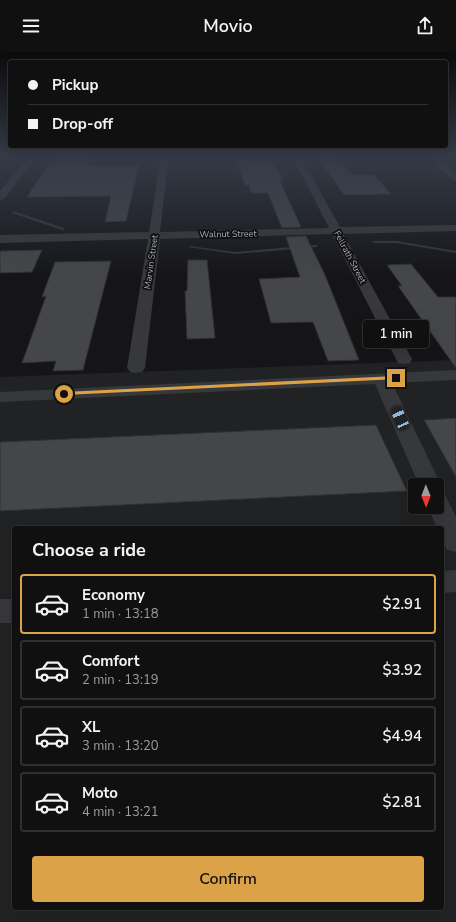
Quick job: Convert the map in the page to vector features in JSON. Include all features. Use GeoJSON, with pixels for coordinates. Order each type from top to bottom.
{"type":"FeatureCollection","features":[{"type":"Feature","properties":{"kind":"street","name":"Marvin Street"},"geometry":{"type":"LineString","coordinates":[[136,368],[159,197]]}},
{"type":"Feature","properties":{"kind":"street","name":"Fellrath Street"},"geometry":{"type":"LineString","coordinates":[[318,197],[404,359]]}},
{"type":"Feature","properties":{"kind":"street","name":"Walnut Street"},"geometry":{"type":"LineString","coordinates":[[0,239],[456,228]]}},
{"type":"Feature","properties":{"kind":"street"},"geometry":{"type":"LineString","coordinates":[[0,397],[456,375]]}},
{"type":"Feature","properties":{"kind":"street"},"geometry":{"type":"LineString","coordinates":[[381,378],[427,478]]}},
{"type":"Feature","properties":{"kind":"street"},"geometry":{"type":"LineString","coordinates":[[444,514],[454,534]]}},
{"type":"Feature","properties":{"kind":"street"},"geometry":{"type":"LineString","coordinates":[[444,582],[456,581]]}},
{"type":"Feature","properties":{"kind":"street"},"geometry":{"type":"LineString","coordinates":[[0,612],[12,610]]}},
{"type":"Feature","properties":{"kind":"shaded area"},"geometry":{"type":"Polygon","coordinates":[[[456,360],[456,922],[0,922],[0,377],[456,360]]]}},
{"type":"Feature","properties":{"kind":"building"},"geometry":{"type":"Polygon","coordinates":[[[111,197],[132,197],[126,221],[105,222],[111,197]]]}},
{"type":"Feature","properties":{"kind":"building"},"geometry":{"type":"Polygon","coordinates":[[[269,197],[287,197],[301,227],[282,228],[269,197]]]}},
{"type":"Feature","properties":{"kind":"building"},"geometry":{"type":"Polygon","coordinates":[[[306,236],[325,275],[359,360],[328,361],[313,322],[271,323],[259,279],[300,277],[286,237],[306,236]]]}},
{"type":"Feature","properties":{"kind":"building"},"geometry":{"type":"Polygon","coordinates":[[[42,250],[32,272],[0,273],[0,251],[42,250]]]}},
{"type":"Feature","properties":{"kind":"building"},"geometry":{"type":"Polygon","coordinates":[[[188,260],[207,260],[215,338],[187,339],[185,291],[187,291],[188,260]]]}},
{"type":"Feature","properties":{"kind":"building"},"geometry":{"type":"Polygon","coordinates":[[[111,261],[83,370],[53,371],[56,361],[22,363],[46,296],[42,297],[55,262],[111,261]]]}},
{"type":"Feature","properties":{"kind":"building"},"geometry":{"type":"Polygon","coordinates":[[[411,264],[438,297],[456,297],[456,368],[398,286],[402,286],[387,265],[411,264]]]}},
{"type":"Feature","properties":{"kind":"building"},"geometry":{"type":"Polygon","coordinates":[[[456,418],[456,477],[424,420],[456,418]]]}},
{"type":"Feature","properties":{"kind":"building"},"geometry":{"type":"Polygon","coordinates":[[[376,425],[407,491],[0,511],[0,442],[376,425]]]}},
{"type":"Feature","properties":{"kind":"waterway"},"geometry":{"type":"LineString","coordinates":[[13,212],[63,229]]}},
{"type":"Feature","properties":{"kind":"waterway"},"geometry":{"type":"LineString","coordinates":[[374,242],[397,242],[456,252]]}},
{"type":"Feature","properties":{"kind":"waterway"},"geometry":{"type":"LineString","coordinates":[[190,247],[235,253],[316,246]]}},
{"type":"Feature","properties":{"kind":"route"},"geometry":{"type":"LineString","coordinates":[[64,394],[396,378]]}}]}
